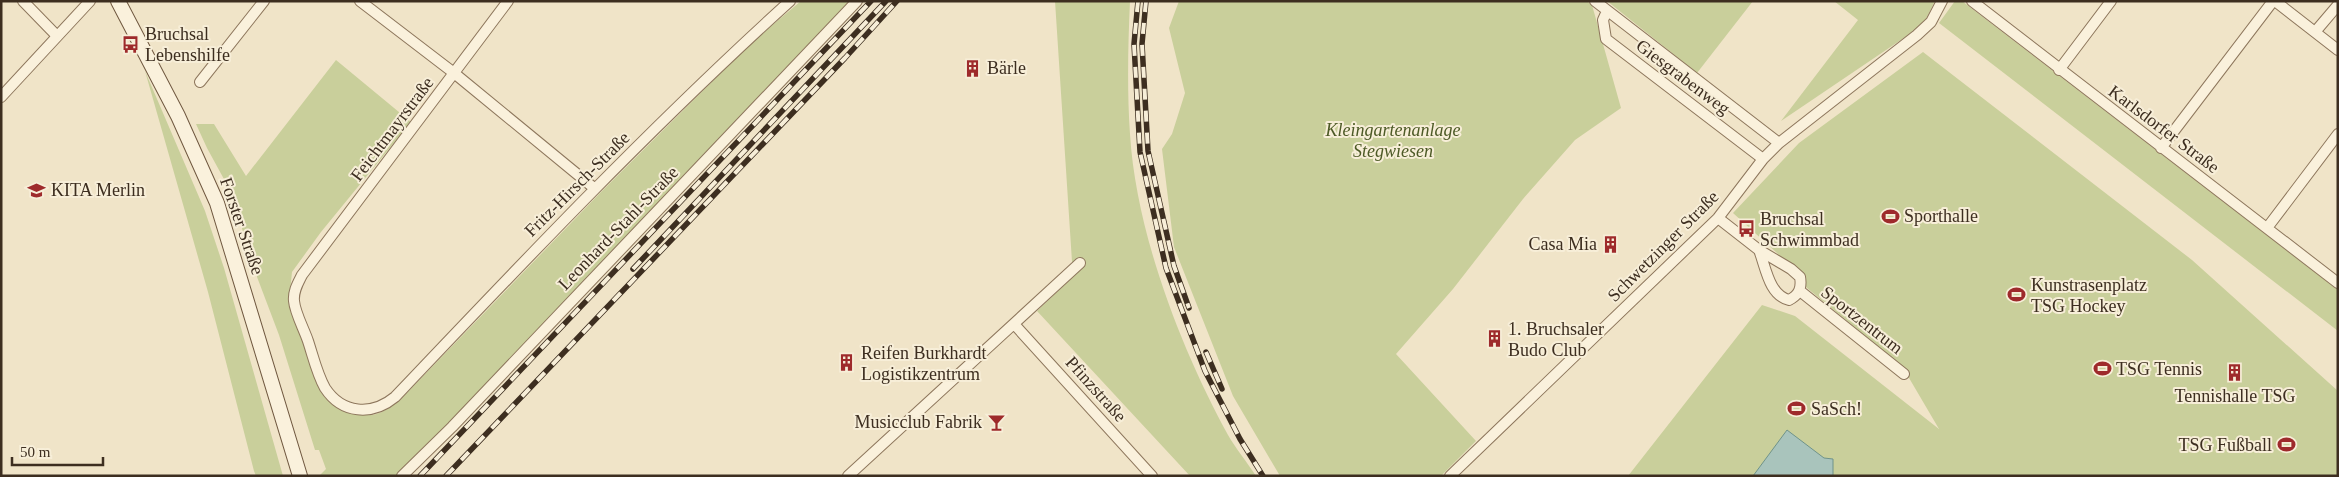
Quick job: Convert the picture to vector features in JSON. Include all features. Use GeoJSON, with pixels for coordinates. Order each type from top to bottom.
{"type":"FeatureCollection","features":[{"type":"Feature","properties":{"kind":"street"},"geometry":{"type":"LineString","coordinates":[[23,1],[57,36]]}},
{"type":"Feature","properties":{"kind":"street"},"geometry":{"type":"LineString","coordinates":[[1,98],[90,1]]}},
{"type":"Feature","properties":{"kind":"street","name":"Forster Straße"},"geometry":{"type":"LineString","coordinates":[[118,1],[178,116],[217,203],[236,262],[283,428],[300,476]]}},
{"type":"Feature","properties":{"kind":"street"},"geometry":{"type":"LineString","coordinates":[[200,82],[264,1]]}},
{"type":"Feature","properties":{"kind":"street"},"geometry":{"type":"LineString","coordinates":[[360,1],[454,72],[594,188]]}},
{"type":"Feature","properties":{"kind":"street","name":"Feichtmayrstraße"},"geometry":{"type":"LineString","coordinates":[[395,397],[380,407],[362,410],[345,405],[330,394],[321,378],[294,301],[296,287],[302,275],[508,1]]}},
{"type":"Feature","properties":{"kind":"street","name":"Fritz-Hirsch-Straße"},"geometry":{"type":"LineString","coordinates":[[395,397],[594,188],[742,44],[790,1]]}},
{"type":"Feature","properties":{"kind":"street","name":"Leonhard-Stahl-Straße"},"geometry":{"type":"LineString","coordinates":[[402,476],[452,427],[857,1]]}},
{"type":"Feature","properties":{"kind":"street","name":"Giesgrabenweg"},"geometry":{"type":"LineString","coordinates":[[1595,1],[1779,143]]}},
{"type":"Feature","properties":{"kind":"street","name":"Schwetzinger Straße"},"geometry":{"type":"LineString","coordinates":[[1450,476],[1718,218],[1763,159],[1779,143],[1917,35],[1931,22],[1942,1]]}},
{"type":"Feature","properties":{"kind":"street","name":"Karlsdorfer Straße"},"geometry":{"type":"LineString","coordinates":[[1972,1],[2059,70],[2338,282]]}},
{"type":"Feature","properties":{"kind":"street"},"geometry":{"type":"LineString","coordinates":[[2059,70],[2111,1]]}},
{"type":"Feature","properties":{"kind":"street"},"geometry":{"type":"LineString","coordinates":[[2161,148],[2274,1],[2338,50]]}},
{"type":"Feature","properties":{"kind":"street"},"geometry":{"type":"LineString","coordinates":[[2316,32],[2338,5]]}},
{"type":"Feature","properties":{"kind":"street","name":"Giesgrabenweg"},"geometry":{"type":"LineString","coordinates":[[1607,11],[1603,20],[1606,39],[1763,159]]}},
{"type":"Feature","properties":{"kind":"street"},"geometry":{"type":"LineString","coordinates":[[2267,228],[2338,134]]}},
{"type":"Feature","properties":{"kind":"street","name":"Sportzentrum"},"geometry":{"type":"LineString","coordinates":[[1718,218],[1759,250],[1791,269],[1800,277],[1800,291]]}},
{"type":"Feature","properties":{"kind":"street","name":"Sportzentrum"},"geometry":{"type":"LineString","coordinates":[[1759,250],[1774,290],[1781,298],[1789,300],[1800,291]]}},
{"type":"Feature","properties":{"kind":"street"},"geometry":{"type":"LineString","coordinates":[[848,476],[1080,263]]}},
{"type":"Feature","properties":{"kind":"street","name":"Sportzentrum"},"geometry":{"type":"LineString","coordinates":[[1800,291],[1904,374]]}},
{"type":"Feature","properties":{"kind":"street","name":"Pfinzstraße"},"geometry":{"type":"LineString","coordinates":[[1014,324],[1152,476]]}},
{"type":"Feature","properties":{"kind":"green space"},"geometry":{"type":"Polygon","coordinates":[[[801,1],[863,1],[794,73],[575,292],[397,476],[319,476],[326,469],[319,450],[315,450],[279,335],[246,248],[237,203],[196,124],[214,124],[246,176],[336,60],[411,122],[321,232],[292,272],[289,302],[316,380],[325,397],[334,405],[352,413],[373,415],[382,412],[399,401],[600,193],[751,43],[801,1]]]}},
{"type":"Feature","properties":{"kind":"green space"},"geometry":{"type":"Polygon","coordinates":[[[1055,1],[1130,1],[1128,101],[1130,134],[1141,211],[1151,250],[1178,328],[1194,366],[1228,435],[1256,476],[1190,476],[1037,311],[1073,277],[1055,1]]]}},
{"type":"Feature","properties":{"kind":"green space","name":"Kleingartenanlage Stegwiesen"},"geometry":{"type":"Polygon","coordinates":[[[1179,1],[1587,1],[1592,5],[1621,108],[1575,140],[1523,199],[1453,289],[1396,354],[1476,441],[1441,476],[1280,476],[1233,396],[1174,247],[1162,149],[1172,134],[1185,93],[1169,28],[1179,1]]]}},
{"type":"Feature","properties":{"kind":"green space"},"geometry":{"type":"Polygon","coordinates":[[[1607,1],[1753,1],[1697,73],[1607,1]]]}},
{"type":"Feature","properties":{"kind":"green space"},"geometry":{"type":"Polygon","coordinates":[[[1834,1],[1935,1],[1923,25],[1781,121],[1858,20],[1834,1]]]}},
{"type":"Feature","properties":{"kind":"green space"},"geometry":{"type":"Polygon","coordinates":[[[1955,1],[1962,1],[2338,290],[2338,331],[1939,23],[1955,1]]]}},
{"type":"Feature","properties":{"kind":"green space"},"geometry":{"type":"Polygon","coordinates":[[[1923,52],[2192,260],[2338,391],[2338,476],[1628,476],[1762,305],[1795,316],[1939,429],[1902,366],[1807,288],[1777,253],[1733,213],[1799,143],[1923,52]]]}},
{"type":"Feature","properties":{"kind":"green space"},"geometry":{"type":"Polygon","coordinates":[[[145,71],[205,211],[224,268],[283,476],[256,476],[254,471],[208,292],[145,71]]]}},
{"type":"Feature","properties":{"kind":"water"},"geometry":{"type":"Polygon","coordinates":[[[1787,430],[1824,458],[1833,459],[1833,476],[1753,476],[1787,430]]]}},
{"type":"Feature","properties":{"kind":"railway"},"geometry":{"type":"LineString","coordinates":[[420,476],[871,1]]}},
{"type":"Feature","properties":{"kind":"railway"},"geometry":{"type":"LineString","coordinates":[[633,269],[886,1]]}},
{"type":"Feature","properties":{"kind":"railway"},"geometry":{"type":"LineString","coordinates":[[446,476],[845,58],[897,1]]}},
{"type":"Feature","properties":{"kind":"railway"},"geometry":{"type":"LineString","coordinates":[[1138,1],[1134,44],[1140,152],[1166,268],[1205,371],[1240,439],[1263,476]]}},
{"type":"Feature","properties":{"kind":"railway"},"geometry":{"type":"LineString","coordinates":[[1146,1],[1142,44],[1148,151],[1174,266],[1189,308]]}},
{"type":"Feature","properties":{"kind":"railway"},"geometry":{"type":"LineString","coordinates":[[1206,352],[1222,389]]}},
{"type":"Feature","properties":{"kind":"place","name":"Bruchsal Lebenshilfe"},"geometry":{"type":"Point","coordinates":[131,44]}},
{"type":"Feature","properties":{"kind":"place","name":"Bärle"},"geometry":{"type":"Point","coordinates":[973,68]}},
{"type":"Feature","properties":{"kind":"place","name":"KITA Merlin"},"geometry":{"type":"Point","coordinates":[37,190]}},
{"type":"Feature","properties":{"kind":"place","name":"Sporthalle"},"geometry":{"type":"Point","coordinates":[1890,216]}},
{"type":"Feature","properties":{"kind":"place","name":"Bruchsal Schwimmbad"},"geometry":{"type":"Point","coordinates":[1746,229]}},
{"type":"Feature","properties":{"kind":"place","name":"Casa Mia"},"geometry":{"type":"Point","coordinates":[1611,244]}},
{"type":"Feature","properties":{"kind":"place","name":"Kunstrasenplatz TSG Hockey"},"geometry":{"type":"Point","coordinates":[2017,295]}},
{"type":"Feature","properties":{"kind":"place","name":"1. Bruchsaler Budo Club"},"geometry":{"type":"Point","coordinates":[1494,339]}},
{"type":"Feature","properties":{"kind":"place","name":"Reifen Burkhardt Logistikzentrum"},"geometry":{"type":"Point","coordinates":[847,363]}},
{"type":"Feature","properties":{"kind":"place","name":"TSG Tennis"},"geometry":{"type":"Point","coordinates":[2102,369]}},
{"type":"Feature","properties":{"kind":"place","name":"Tennishalle TSG"},"geometry":{"type":"Point","coordinates":[2235,373]}},
{"type":"Feature","properties":{"kind":"place","name":"SaSch!"},"geometry":{"type":"Point","coordinates":[1797,409]}},
{"type":"Feature","properties":{"kind":"place","name":"Musicclub Fabrik"},"geometry":{"type":"Point","coordinates":[996,422]}},
{"type":"Feature","properties":{"kind":"place","name":"TSG Fußball"},"geometry":{"type":"Point","coordinates":[2286,445]}}]}
